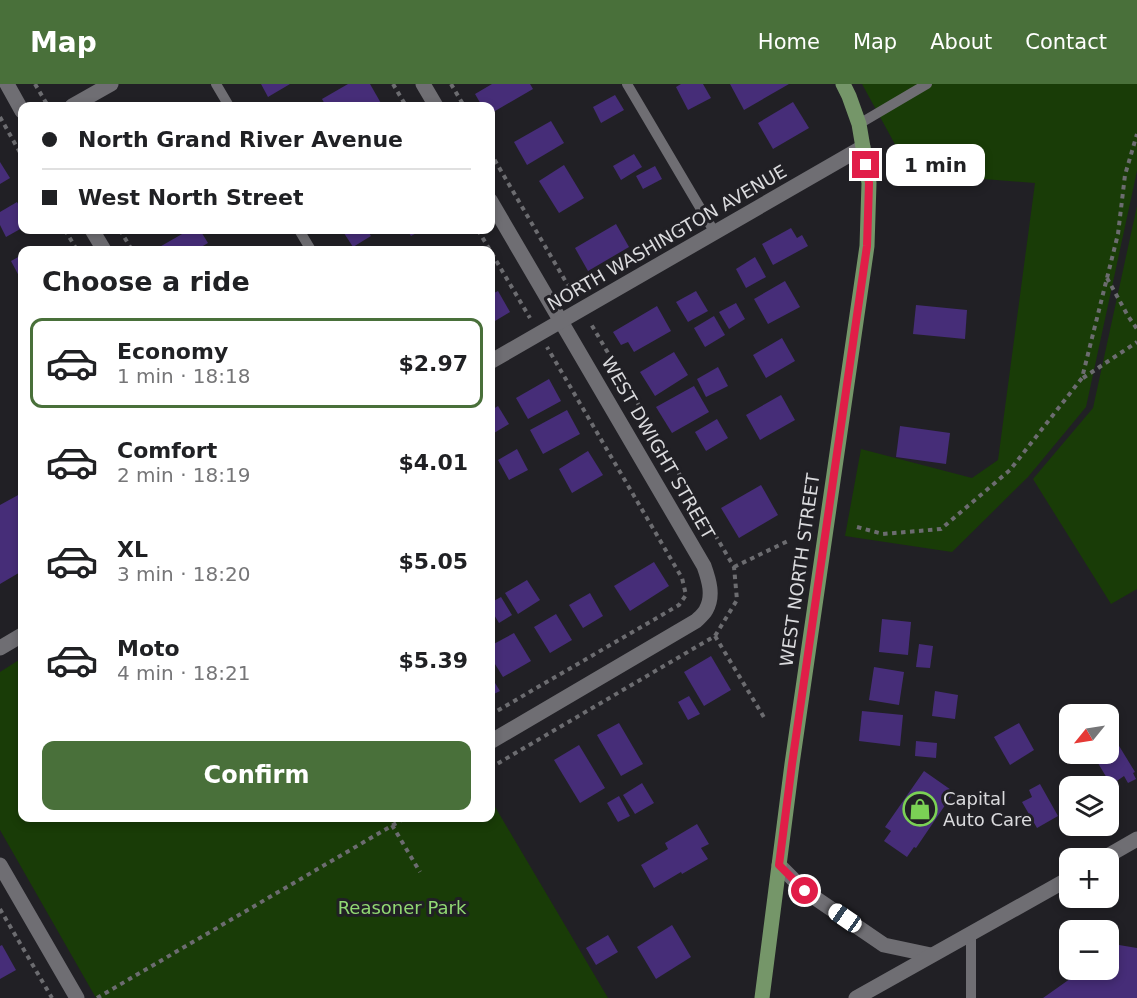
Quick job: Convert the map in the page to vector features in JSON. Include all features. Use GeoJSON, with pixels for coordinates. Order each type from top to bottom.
{"type":"FeatureCollection","features":[{"type":"Feature","properties":{"kind":"main road","name":"WEST NORTH STREET"},"geometry":{"type":"LineString","coordinates":[[762,998],[792,764],[867,246],[869,183],[858,124],[843,84]]}},
{"type":"Feature","properties":{"kind":"street"},"geometry":{"type":"LineString","coordinates":[[7,84],[18,104]]}},
{"type":"Feature","properties":{"kind":"street"},"geometry":{"type":"LineString","coordinates":[[79,102],[111,84]]}},
{"type":"Feature","properties":{"kind":"street"},"geometry":{"type":"LineString","coordinates":[[423,84],[434,102]]}},
{"type":"Feature","properties":{"kind":"street","name":"NORTH WASHINGTON AVENUE"},"geometry":{"type":"LineString","coordinates":[[495,359],[863,147]]}},
{"type":"Feature","properties":{"kind":"street","name":"WEST DWIGHT STREET"},"geometry":{"type":"LineString","coordinates":[[495,209],[704,566],[710,582],[710,598],[706,611],[696,621],[495,739]]}},
{"type":"Feature","properties":{"kind":"street"},"geometry":{"type":"LineString","coordinates":[[0,648],[18,637]]}},
{"type":"Feature","properties":{"kind":"street"},"geometry":{"type":"LineString","coordinates":[[1119,849],[1137,839]]}},
{"type":"Feature","properties":{"kind":"street"},"geometry":{"type":"LineString","coordinates":[[779,865],[805,891],[884,945],[931,955]]}},
{"type":"Feature","properties":{"kind":"street"},"geometry":{"type":"LineString","coordinates":[[0,866],[77,998]]}},
{"type":"Feature","properties":{"kind":"street"},"geometry":{"type":"LineString","coordinates":[[856,998],[1059,884]]}},
{"type":"Feature","properties":{"kind":"lane"},"geometry":{"type":"LineString","coordinates":[[216,84],[227,102]]}},
{"type":"Feature","properties":{"kind":"lane"},"geometry":{"type":"LineString","coordinates":[[627,84],[715,233]]}},
{"type":"Feature","properties":{"kind":"lane"},"geometry":{"type":"LineString","coordinates":[[858,124],[927,84]]}},
{"type":"Feature","properties":{"kind":"lane"},"geometry":{"type":"LineString","coordinates":[[971,933],[971,998]]}},
{"type":"Feature","properties":{"kind":"path"},"geometry":{"type":"LineString","coordinates":[[35,84],[46,102]]}},
{"type":"Feature","properties":{"kind":"path"},"geometry":{"type":"LineString","coordinates":[[393,84],[404,102]]}},
{"type":"Feature","properties":{"kind":"path"},"geometry":{"type":"LineString","coordinates":[[451,84],[462,102]]}},
{"type":"Feature","properties":{"kind":"path"},"geometry":{"type":"LineString","coordinates":[[0,117],[18,149]]}},
{"type":"Feature","properties":{"kind":"path"},"geometry":{"type":"LineString","coordinates":[[1082,378],[1118,234],[1125,175],[1137,134]]}},
{"type":"Feature","properties":{"kind":"path"},"geometry":{"type":"LineString","coordinates":[[495,160],[734,567],[737,600],[715,636],[495,765]]}},
{"type":"Feature","properties":{"kind":"path"},"geometry":{"type":"LineString","coordinates":[[495,259],[682,578],[686,595],[679,605],[495,712]]}},
{"type":"Feature","properties":{"kind":"path"},"geometry":{"type":"LineString","coordinates":[[1107,278],[1137,329]]}},
{"type":"Feature","properties":{"kind":"path"},"geometry":{"type":"LineString","coordinates":[[857,527],[883,534],[940,529],[1010,470],[1082,378],[1137,342]]}},
{"type":"Feature","properties":{"kind":"path"},"geometry":{"type":"LineString","coordinates":[[734,567],[790,540]]}},
{"type":"Feature","properties":{"kind":"path"},"geometry":{"type":"LineString","coordinates":[[715,636],[765,719]]}},
{"type":"Feature","properties":{"kind":"path"},"geometry":{"type":"LineString","coordinates":[[97,998],[398,822]]}},
{"type":"Feature","properties":{"kind":"path"},"geometry":{"type":"LineString","coordinates":[[392,825],[420,872]]}},
{"type":"Feature","properties":{"kind":"path"},"geometry":{"type":"LineString","coordinates":[[0,909],[52,998]]}},
{"type":"Feature","properties":{"kind":"green space"},"geometry":{"type":"Polygon","coordinates":[[[862,84],[1137,84],[1137,171],[1086,407],[1028,477],[952,552],[845,536],[861,449],[972,478],[998,460],[1035,183],[896,172],[897,148],[862,84]]]}},
{"type":"Feature","properties":{"kind":"green space"},"geometry":{"type":"Polygon","coordinates":[[[1137,206],[1137,589],[1111,604],[1033,479],[1093,408],[1137,206]]]}},
{"type":"Feature","properties":{"kind":"green space","name":"Reasoner Park"},"geometry":{"type":"Polygon","coordinates":[[[18,661],[18,822],[495,822],[495,807],[608,998],[96,998],[0,830],[0,672],[18,661]]]}},
{"type":"Feature","properties":{"kind":"building"},"geometry":{"type":"Polygon","coordinates":[[[261,84],[290,84],[268,97],[261,84]]]}},
{"type":"Feature","properties":{"kind":"building"},"geometry":{"type":"Polygon","coordinates":[[[348,84],[370,84],[380,102],[324,102],[322,99],[348,84]]]}},
{"type":"Feature","properties":{"kind":"building"},"geometry":{"type":"Polygon","coordinates":[[[492,84],[530,84],[533,89],[495,111],[495,102],[480,102],[475,94],[492,84]]]}},
{"type":"Feature","properties":{"kind":"building"},"geometry":{"type":"Polygon","coordinates":[[[681,84],[703,84],[711,98],[688,110],[676,87],[681,84]]]}},
{"type":"Feature","properties":{"kind":"building"},"geometry":{"type":"Polygon","coordinates":[[[730,84],[789,84],[744,110],[730,84]]]}},
{"type":"Feature","properties":{"kind":"building"},"geometry":{"type":"Polygon","coordinates":[[[615,95],[624,110],[601,123],[593,107],[615,95]]]}},
{"type":"Feature","properties":{"kind":"building"},"geometry":{"type":"Polygon","coordinates":[[[793,102],[809,128],[773,149],[758,123],[793,102]]]}},
{"type":"Feature","properties":{"kind":"building"},"geometry":{"type":"Polygon","coordinates":[[[551,121],[564,143],[527,165],[514,142],[551,121]]]}},
{"type":"Feature","properties":{"kind":"building"},"geometry":{"type":"Polygon","coordinates":[[[634,154],[642,167],[621,180],[613,166],[634,154]]]}},
{"type":"Feature","properties":{"kind":"building"},"geometry":{"type":"Polygon","coordinates":[[[0,162],[10,178],[0,184],[0,162]]]}},
{"type":"Feature","properties":{"kind":"building"},"geometry":{"type":"Polygon","coordinates":[[[564,165],[584,198],[559,213],[539,181],[564,165]]]}},
{"type":"Feature","properties":{"kind":"building"},"geometry":{"type":"Polygon","coordinates":[[[655,166],[662,179],[643,189],[636,176],[655,166]]]}},
{"type":"Feature","properties":{"kind":"building"},"geometry":{"type":"Polygon","coordinates":[[[17,202],[18,204],[18,230],[6,237],[0,225],[0,212],[17,202]]]}},
{"type":"Feature","properties":{"kind":"building"},"geometry":{"type":"Polygon","coordinates":[[[616,224],[629,247],[588,271],[575,248],[616,224]]]}},
{"type":"Feature","properties":{"kind":"building"},"geometry":{"type":"Polygon","coordinates":[[[791,228],[797,238],[802,235],[808,246],[773,265],[762,244],[791,228]]]}},
{"type":"Feature","properties":{"kind":"building"},"geometry":{"type":"Polygon","coordinates":[[[182,234],[202,234],[208,243],[203,246],[161,246],[182,234]]]}},
{"type":"Feature","properties":{"kind":"building"},"geometry":{"type":"Polygon","coordinates":[[[345,234],[370,234],[371,236],[355,246],[345,234]]]}},
{"type":"Feature","properties":{"kind":"building"},"geometry":{"type":"Polygon","coordinates":[[[18,257],[18,274],[11,261],[18,257]]]}},
{"type":"Feature","properties":{"kind":"building"},"geometry":{"type":"Polygon","coordinates":[[[755,257],[766,277],[746,288],[736,269],[755,257]]]}},
{"type":"Feature","properties":{"kind":"building"},"geometry":{"type":"Polygon","coordinates":[[[785,281],[800,307],[768,324],[754,299],[785,281]]]}},
{"type":"Feature","properties":{"kind":"building"},"geometry":{"type":"Polygon","coordinates":[[[498,291],[510,312],[495,321],[495,292],[498,291]]]}},
{"type":"Feature","properties":{"kind":"building"},"geometry":{"type":"Polygon","coordinates":[[[696,291],[708,311],[688,322],[676,302],[696,291]]]}},
{"type":"Feature","properties":{"kind":"building"},"geometry":{"type":"Polygon","coordinates":[[[736,303],[745,319],[729,329],[719,312],[736,303]]]}},
{"type":"Feature","properties":{"kind":"building"},"geometry":{"type":"Polygon","coordinates":[[[916,305],[967,310],[965,339],[913,334],[916,305]]]}},
{"type":"Feature","properties":{"kind":"building"},"geometry":{"type":"Polygon","coordinates":[[[657,306],[671,331],[634,352],[628,342],[621,345],[613,332],[657,306]]]}},
{"type":"Feature","properties":{"kind":"building"},"geometry":{"type":"Polygon","coordinates":[[[714,316],[725,335],[705,347],[694,328],[714,316]]]}},
{"type":"Feature","properties":{"kind":"building"},"geometry":{"type":"Polygon","coordinates":[[[782,338],[795,361],[766,378],[753,355],[782,338]]]}},
{"type":"Feature","properties":{"kind":"building"},"geometry":{"type":"Polygon","coordinates":[[[674,352],[688,375],[655,396],[640,372],[674,352]]]}},
{"type":"Feature","properties":{"kind":"building"},"geometry":{"type":"Polygon","coordinates":[[[718,367],[728,386],[706,397],[697,379],[718,367]]]}},
{"type":"Feature","properties":{"kind":"building"},"geometry":{"type":"Polygon","coordinates":[[[549,379],[561,401],[528,419],[516,398],[549,379]]]}},
{"type":"Feature","properties":{"kind":"building"},"geometry":{"type":"Polygon","coordinates":[[[694,386],[709,412],[672,433],[656,407],[694,386]]]}},
{"type":"Feature","properties":{"kind":"building"},"geometry":{"type":"Polygon","coordinates":[[[781,395],[795,420],[760,440],[746,415],[781,395]]]}},
{"type":"Feature","properties":{"kind":"building"},"geometry":{"type":"Polygon","coordinates":[[[498,406],[509,424],[495,432],[495,408],[498,406]]]}},
{"type":"Feature","properties":{"kind":"building"},"geometry":{"type":"Polygon","coordinates":[[[567,410],[580,434],[543,454],[530,430],[567,410]]]}},
{"type":"Feature","properties":{"kind":"building"},"geometry":{"type":"Polygon","coordinates":[[[717,419],[728,438],[706,451],[695,432],[717,419]]]}},
{"type":"Feature","properties":{"kind":"building"},"geometry":{"type":"Polygon","coordinates":[[[900,426],[950,433],[946,464],[896,457],[900,426]]]}},
{"type":"Feature","properties":{"kind":"building"},"geometry":{"type":"Polygon","coordinates":[[[517,449],[528,470],[509,480],[498,460],[517,449]]]}},
{"type":"Feature","properties":{"kind":"building"},"geometry":{"type":"Polygon","coordinates":[[[588,451],[603,475],[572,493],[559,469],[588,451]]]}},
{"type":"Feature","properties":{"kind":"building"},"geometry":{"type":"Polygon","coordinates":[[[761,485],[778,515],[739,538],[721,508],[761,485]]]}},
{"type":"Feature","properties":{"kind":"building"},"geometry":{"type":"Polygon","coordinates":[[[18,495],[18,573],[0,584],[0,505],[18,495]]]}},
{"type":"Feature","properties":{"kind":"building"},"geometry":{"type":"Polygon","coordinates":[[[654,562],[669,586],[630,611],[614,586],[654,562]]]}},
{"type":"Feature","properties":{"kind":"building"},"geometry":{"type":"Polygon","coordinates":[[[527,580],[540,600],[518,614],[505,593],[527,580]]]}},
{"type":"Feature","properties":{"kind":"building"},"geometry":{"type":"Polygon","coordinates":[[[590,593],[603,616],[583,628],[569,605],[590,593]]]}},
{"type":"Feature","properties":{"kind":"building"},"geometry":{"type":"Polygon","coordinates":[[[501,597],[512,615],[499,623],[495,616],[495,600],[501,597]]]}},
{"type":"Feature","properties":{"kind":"building"},"geometry":{"type":"Polygon","coordinates":[[[556,614],[572,640],[550,653],[534,627],[556,614]]]}},
{"type":"Feature","properties":{"kind":"building"},"geometry":{"type":"Polygon","coordinates":[[[882,619],[911,622],[908,655],[879,652],[882,619]]]}},
{"type":"Feature","properties":{"kind":"building"},"geometry":{"type":"Polygon","coordinates":[[[514,633],[531,661],[503,677],[495,664],[495,643],[514,633]]]}},
{"type":"Feature","properties":{"kind":"building"},"geometry":{"type":"Polygon","coordinates":[[[919,644],[933,646],[930,668],[916,667],[919,644]]]}},
{"type":"Feature","properties":{"kind":"building"},"geometry":{"type":"Polygon","coordinates":[[[711,656],[731,690],[704,706],[684,672],[711,656]]]}},
{"type":"Feature","properties":{"kind":"building"},"geometry":{"type":"Polygon","coordinates":[[[874,667],[904,672],[899,705],[869,700],[874,667]]]}},
{"type":"Feature","properties":{"kind":"building"},"geometry":{"type":"Polygon","coordinates":[[[495,683],[500,691],[495,694],[495,683]]]}},
{"type":"Feature","properties":{"kind":"building"},"geometry":{"type":"Polygon","coordinates":[[[935,691],[958,695],[955,719],[932,716],[935,691]]]}},
{"type":"Feature","properties":{"kind":"building"},"geometry":{"type":"Polygon","coordinates":[[[689,696],[700,714],[688,720],[678,702],[689,696]]]}},
{"type":"Feature","properties":{"kind":"building"},"geometry":{"type":"Polygon","coordinates":[[[862,711],[903,715],[900,746],[859,741],[862,711]]]}},
{"type":"Feature","properties":{"kind":"building"},"geometry":{"type":"Polygon","coordinates":[[[619,723],[643,764],[621,776],[597,735],[619,723]]]}},
{"type":"Feature","properties":{"kind":"building"},"geometry":{"type":"Polygon","coordinates":[[[1019,723],[1034,750],[1010,765],[994,737],[1019,723]]]}},
{"type":"Feature","properties":{"kind":"building"},"geometry":{"type":"Polygon","coordinates":[[[916,741],[937,743],[936,758],[915,756],[916,741]]]}},
{"type":"Feature","properties":{"kind":"building"},"geometry":{"type":"Polygon","coordinates":[[[579,745],[605,788],[580,803],[554,760],[579,745]]]}},
{"type":"Feature","properties":{"kind":"building"},"geometry":{"type":"Polygon","coordinates":[[[1119,746],[1135,772],[1133,773],[1136,779],[1128,783],[1124,776],[1119,779],[1119,776],[1106,776],[1099,764],[1119,764],[1119,746]]]}},
{"type":"Feature","properties":{"kind":"building","name":"Capital Auto Care"},"geometry":{"type":"Polygon","coordinates":[[[924,771],[954,792],[916,848],[914,847],[907,857],[884,841],[891,831],[885,827],[924,771]]]}},
{"type":"Feature","properties":{"kind":"building"},"geometry":{"type":"Polygon","coordinates":[[[642,783],[654,803],[635,814],[623,795],[642,783]]]}},
{"type":"Feature","properties":{"kind":"building"},"geometry":{"type":"Polygon","coordinates":[[[1040,784],[1058,816],[1037,828],[1022,802],[1032,797],[1029,790],[1040,784]]]}},
{"type":"Feature","properties":{"kind":"building"},"geometry":{"type":"Polygon","coordinates":[[[619,796],[630,816],[618,822],[607,803],[619,796]]]}},
{"type":"Feature","properties":{"kind":"building"},"geometry":{"type":"Polygon","coordinates":[[[697,824],[709,844],[701,848],[708,859],[654,888],[641,865],[668,849],[665,843],[697,824]]]}},
{"type":"Feature","properties":{"kind":"building"},"geometry":{"type":"Polygon","coordinates":[[[672,925],[691,957],[656,979],[637,947],[672,925]]]}},
{"type":"Feature","properties":{"kind":"building"},"geometry":{"type":"Polygon","coordinates":[[[608,935],[618,952],[596,965],[586,948],[608,935]]]}},
{"type":"Feature","properties":{"kind":"building"},"geometry":{"type":"Polygon","coordinates":[[[2,945],[16,970],[0,979],[0,946],[2,945]]]}},
{"type":"Feature","properties":{"kind":"building"},"geometry":{"type":"Polygon","coordinates":[[[1119,945],[1137,948],[1137,998],[1043,998],[1068,980],[1119,980],[1119,945]]]}},
{"type":"Feature","properties":{"kind":"place","name":"Capital Auto Care"},"geometry":{"type":"Point","coordinates":[920,809]}},
{"type":"Feature","properties":{"kind":"route"},"geometry":{"type":"LineString","coordinates":[[805,891],[779,865],[867,246],[869,183],[866,165]]}}]}
